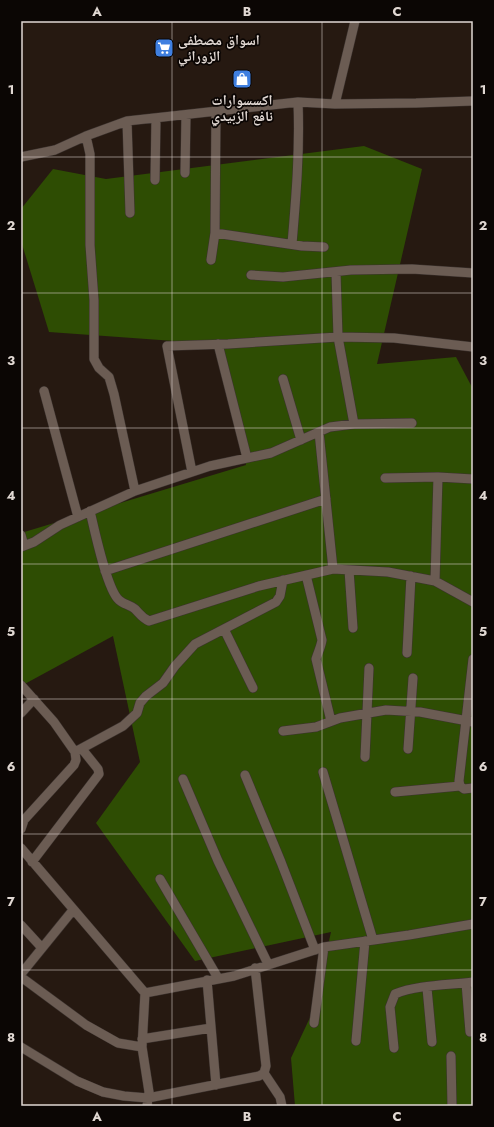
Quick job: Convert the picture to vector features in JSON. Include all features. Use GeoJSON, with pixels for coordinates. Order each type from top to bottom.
{"type":"FeatureCollection","features":[{"type":"Feature","properties":{"kind":"street"},"geometry":{"type":"LineString","coordinates":[[335,104],[354,21]]}},
{"type":"Feature","properties":{"kind":"street"},"geometry":{"type":"LineString","coordinates":[[21,157],[55,150],[86,136],[127,121],[298,102],[335,104],[473,101]]}},
{"type":"Feature","properties":{"kind":"street"},"geometry":{"type":"LineString","coordinates":[[292,244],[298,178],[298,102]]}},
{"type":"Feature","properties":{"kind":"street"},"geometry":{"type":"LineString","coordinates":[[211,260],[215,232],[216,111]]}},
{"type":"Feature","properties":{"kind":"street"},"geometry":{"type":"LineString","coordinates":[[185,172],[186,114]]}},
{"type":"Feature","properties":{"kind":"street"},"geometry":{"type":"LineString","coordinates":[[155,180],[156,118]]}},
{"type":"Feature","properties":{"kind":"street"},"geometry":{"type":"LineString","coordinates":[[127,121],[130,213]]}},
{"type":"Feature","properties":{"kind":"street"},"geometry":{"type":"LineString","coordinates":[[86,136],[90,154],[90,245],[94,300],[94,359],[99,368],[109,377],[135,490]]}},
{"type":"Feature","properties":{"kind":"street"},"geometry":{"type":"LineString","coordinates":[[215,232],[292,244],[324,247]]}},
{"type":"Feature","properties":{"kind":"street"},"geometry":{"type":"LineString","coordinates":[[251,275],[283,277],[336,272],[412,269],[473,273]]}},
{"type":"Feature","properties":{"kind":"street"},"geometry":{"type":"LineString","coordinates":[[336,272],[338,337],[354,424]]}},
{"type":"Feature","properties":{"kind":"street"},"geometry":{"type":"LineString","coordinates":[[192,472],[167,346],[338,337],[394,338],[473,348]]}},
{"type":"Feature","properties":{"kind":"street"},"geometry":{"type":"LineString","coordinates":[[218,344],[247,458]]}},
{"type":"Feature","properties":{"kind":"street"},"geometry":{"type":"LineString","coordinates":[[283,379],[301,440]]}},
{"type":"Feature","properties":{"kind":"street"},"geometry":{"type":"LineString","coordinates":[[44,391],[78,516]]}},
{"type":"Feature","properties":{"kind":"street"},"geometry":{"type":"LineString","coordinates":[[21,535],[22,547],[78,516],[135,490],[210,466],[271,453],[330,427],[354,424],[412,423]]}},
{"type":"Feature","properties":{"kind":"street"},"geometry":{"type":"LineString","coordinates":[[319,432],[333,569]]}},
{"type":"Feature","properties":{"kind":"street"},"geometry":{"type":"LineString","coordinates":[[435,581],[438,477]]}},
{"type":"Feature","properties":{"kind":"street"},"geometry":{"type":"LineString","coordinates":[[385,478],[438,477],[473,479]]}},
{"type":"Feature","properties":{"kind":"street"},"geometry":{"type":"LineString","coordinates":[[105,571],[326,499]]}},
{"type":"Feature","properties":{"kind":"street"},"geometry":{"type":"LineString","coordinates":[[90,511],[105,571],[115,596],[135,609],[141,617],[149,621],[259,586],[333,569],[388,572],[435,581],[473,602]]}},
{"type":"Feature","properties":{"kind":"street"},"geometry":{"type":"LineString","coordinates":[[349,570],[353,628]]}},
{"type":"Feature","properties":{"kind":"street"},"geometry":{"type":"LineString","coordinates":[[306,575],[322,640],[321,648],[317,653],[316,659],[331,721]]}},
{"type":"Feature","properties":{"kind":"street"},"geometry":{"type":"LineString","coordinates":[[407,653],[411,576]]}},
{"type":"Feature","properties":{"kind":"street"},"geometry":{"type":"LineString","coordinates":[[21,829],[24,820],[74,765],[79,750],[123,726],[137,713],[140,703],[146,696],[163,683],[175,666],[196,644],[276,602],[280,596],[283,580]]}},
{"type":"Feature","properties":{"kind":"street"},"geometry":{"type":"LineString","coordinates":[[224,629],[254,688]]}},
{"type":"Feature","properties":{"kind":"street"},"geometry":{"type":"LineString","coordinates":[[460,786],[459,781],[470,721],[473,659]]}},
{"type":"Feature","properties":{"kind":"street"},"geometry":{"type":"LineString","coordinates":[[365,756],[370,668]]}},
{"type":"Feature","properties":{"kind":"street"},"geometry":{"type":"LineString","coordinates":[[408,749],[413,678]]}},
{"type":"Feature","properties":{"kind":"street"},"geometry":{"type":"LineString","coordinates":[[21,685],[98,769],[99,774],[32,862]]}},
{"type":"Feature","properties":{"kind":"street"},"geometry":{"type":"LineString","coordinates":[[21,713],[34,700]]}},
{"type":"Feature","properties":{"kind":"street"},"geometry":{"type":"LineString","coordinates":[[283,731],[316,727],[340,718],[386,710],[411,712],[470,721]]}},
{"type":"Feature","properties":{"kind":"street"},"geometry":{"type":"LineString","coordinates":[[323,772],[369,940],[356,1041]]}},
{"type":"Feature","properties":{"kind":"street"},"geometry":{"type":"LineString","coordinates":[[245,775],[281,862],[320,948],[314,1023]]}},
{"type":"Feature","properties":{"kind":"street"},"geometry":{"type":"LineString","coordinates":[[183,780],[218,861],[268,964]]}},
{"type":"Feature","properties":{"kind":"street"},"geometry":{"type":"LineString","coordinates":[[396,792],[460,786],[464,788],[473,788]]}},
{"type":"Feature","properties":{"kind":"street"},"geometry":{"type":"LineString","coordinates":[[21,848],[146,993],[142,1043],[149,1092],[148,1102]]}},
{"type":"Feature","properties":{"kind":"street"},"geometry":{"type":"LineString","coordinates":[[160,879],[218,978]]}},
{"type":"Feature","properties":{"kind":"street"},"geometry":{"type":"LineString","coordinates":[[21,974],[73,910]]}},
{"type":"Feature","properties":{"kind":"street"},"geometry":{"type":"LineString","coordinates":[[146,993],[234,976],[320,948],[473,924]]}},
{"type":"Feature","properties":{"kind":"street"},"geometry":{"type":"LineString","coordinates":[[21,925],[42,948]]}},
{"type":"Feature","properties":{"kind":"street"},"geometry":{"type":"LineString","coordinates":[[21,1047],[77,1081],[103,1092],[148,1102],[260,1076],[264,1073],[266,1066],[255,968]]}},
{"type":"Feature","properties":{"kind":"street"},"geometry":{"type":"LineString","coordinates":[[21,977],[86,1025],[118,1042],[142,1043],[211,1028]]}},
{"type":"Feature","properties":{"kind":"street"},"geometry":{"type":"LineString","coordinates":[[207,980],[216,1085]]}},
{"type":"Feature","properties":{"kind":"street"},"geometry":{"type":"LineString","coordinates":[[394,1048],[390,1006],[395,994],[401,992],[469,982],[470,1032]]}},
{"type":"Feature","properties":{"kind":"street"},"geometry":{"type":"LineString","coordinates":[[427,988],[432,1042]]}},
{"type":"Feature","properties":{"kind":"street"},"geometry":{"type":"LineString","coordinates":[[451,1056],[452,1106]]}},
{"type":"Feature","properties":{"kind":"street"},"geometry":{"type":"LineString","coordinates":[[264,1073],[280,1097],[282,1106]]}},
{"type":"Feature","properties":{"kind":"green space"},"geometry":{"type":"Polygon","coordinates":[[[364,146],[422,169],[377,364],[456,357],[473,389],[473,1106],[295,1106],[291,1058],[314,1009],[331,932],[195,961],[96,823],[140,762],[113,636],[21,686],[21,533],[246,465],[216,344],[49,332],[21,241],[21,209],[53,169],[106,179],[364,146]]]}},
{"type":"Feature","properties":{"kind":"place","name":"اسواق مصطفى الزورائي"},"geometry":{"type":"Point","coordinates":[164,48]}},
{"type":"Feature","properties":{"kind":"place","name":"اكسسوارات نافع الزبيدي"},"geometry":{"type":"Point","coordinates":[242,79]}}]}
